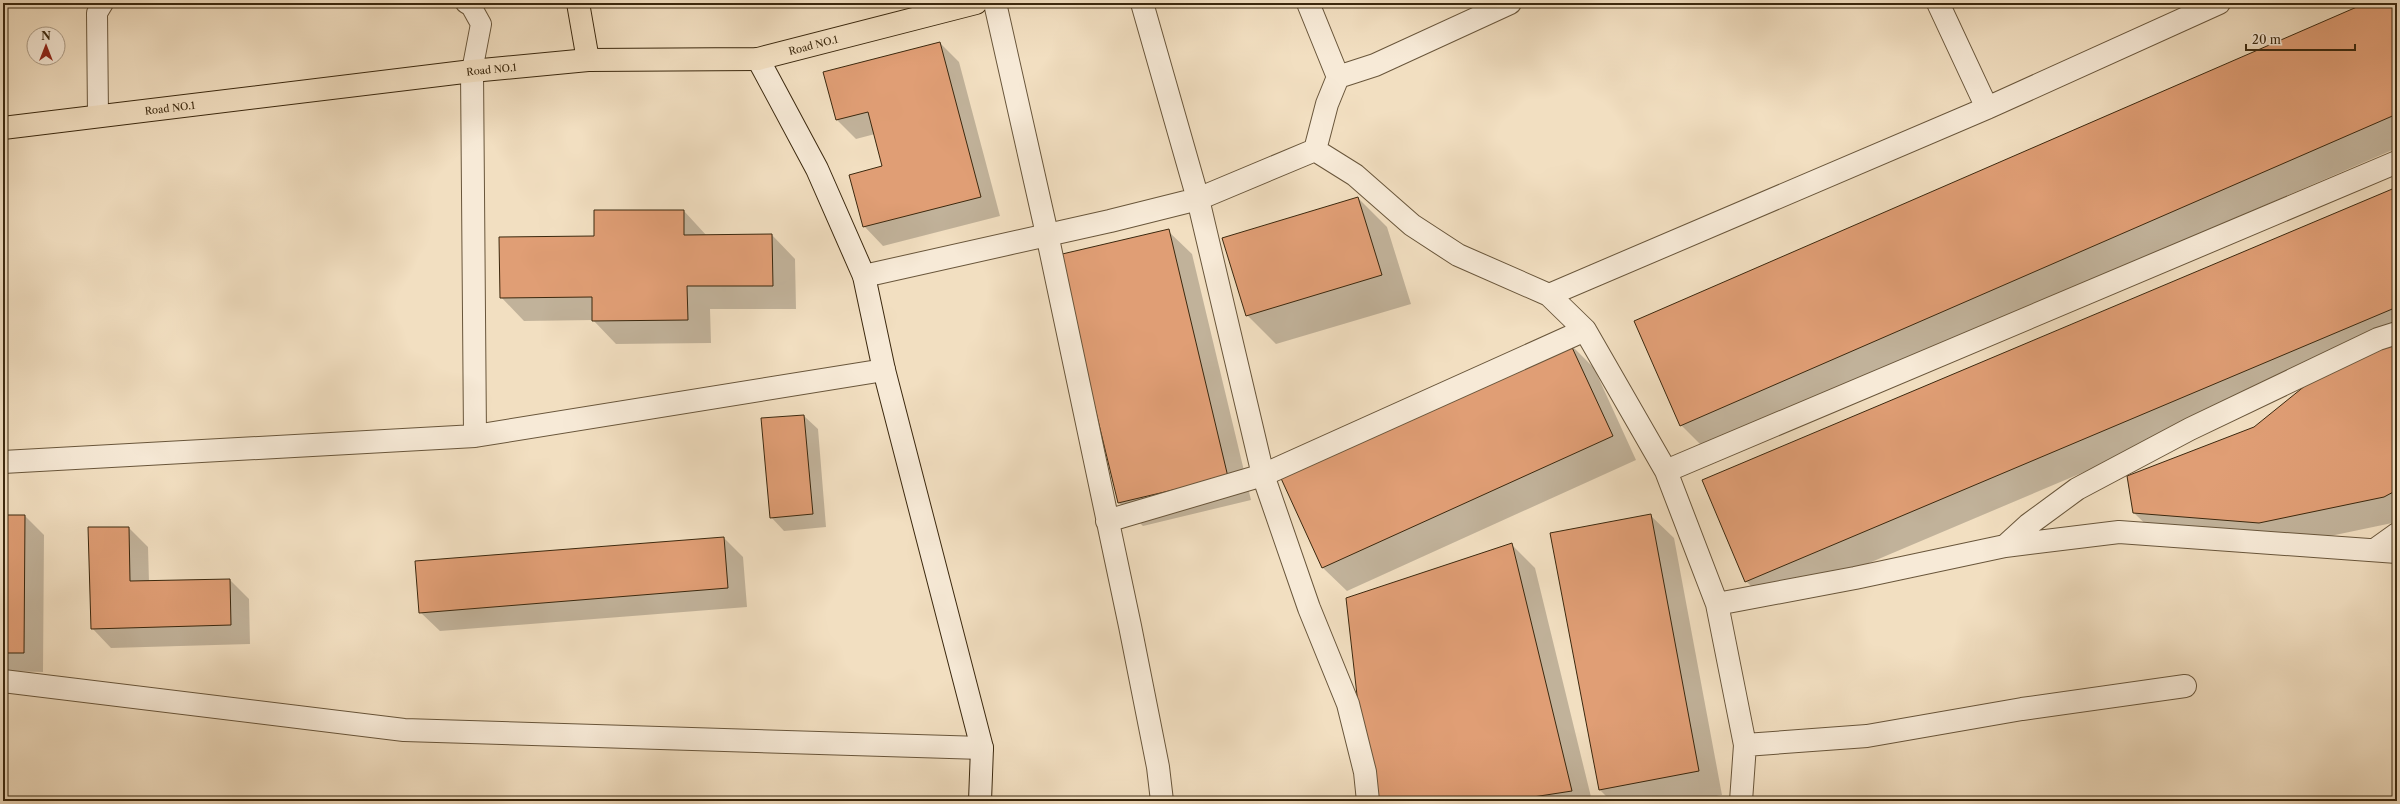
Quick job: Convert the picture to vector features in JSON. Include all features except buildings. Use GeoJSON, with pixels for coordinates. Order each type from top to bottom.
{"type":"FeatureCollection","features":[{"type":"Feature","properties":{"kind":"main road"},"geometry":{"type":"LineString","coordinates":[[578,3],[588,60]]}},
{"type":"Feature","properties":{"kind":"main road","name":"Road NO.1"},"geometry":{"type":"LineString","coordinates":[[3,128],[472,71],[588,60],[758,59],[976,3]]}},
{"type":"Feature","properties":{"kind":"street"},"geometry":{"type":"LineString","coordinates":[[995,3],[1047,234],[1108,521],[1158,767],[1162,801]]}},
{"type":"Feature","properties":{"kind":"street"},"geometry":{"type":"LineString","coordinates":[[1142,3],[1198,199],[1263,475],[1309,608],[1348,704],[1365,772],[1368,801]]}},
{"type":"Feature","properties":{"kind":"street"},"geometry":{"type":"LineString","coordinates":[[1308,3],[1338,77],[1327,104],[1315,150]]}},
{"type":"Feature","properties":{"kind":"street"},"geometry":{"type":"LineString","coordinates":[[1338,77],[1375,65],[1510,3]]}},
{"type":"Feature","properties":{"kind":"street"},"geometry":{"type":"LineString","coordinates":[[1938,3],[1986,108]]}},
{"type":"Feature","properties":{"kind":"street"},"geometry":{"type":"LineString","coordinates":[[1549,295],[1986,108],[2219,3]]}},
{"type":"Feature","properties":{"kind":"street"},"geometry":{"type":"LineString","coordinates":[[758,59],[817,168],[864,276],[884,370],[982,748],[980,801]]}},
{"type":"Feature","properties":{"kind":"street"},"geometry":{"type":"LineString","coordinates":[[472,71],[474,436]]}},
{"type":"Feature","properties":{"kind":"street"},"geometry":{"type":"LineString","coordinates":[[864,276],[1198,199],[1315,150]]}},
{"type":"Feature","properties":{"kind":"street"},"geometry":{"type":"LineString","coordinates":[[1315,150],[1355,175],[1412,225],[1458,255],[1549,295],[1585,330],[1666,471],[1717,604],[1745,745],[1741,801]]}},
{"type":"Feature","properties":{"kind":"street"},"geometry":{"type":"LineString","coordinates":[[1666,471],[2397,162]]}},
{"type":"Feature","properties":{"kind":"street"},"geometry":{"type":"LineString","coordinates":[[1108,521],[1263,475],[1585,330]]}},
{"type":"Feature","properties":{"kind":"street"},"geometry":{"type":"LineString","coordinates":[[2005,546],[2028,525],[2077,489],[2190,429],[2378,339],[2397,333]]}},
{"type":"Feature","properties":{"kind":"street"},"geometry":{"type":"LineString","coordinates":[[3,462],[474,436],[884,370]]}},
{"type":"Feature","properties":{"kind":"street"},"geometry":{"type":"LineString","coordinates":[[1717,604],[1855,578],[2005,546],[2119,532],[2376,549],[2397,552]]}},
{"type":"Feature","properties":{"kind":"street"},"geometry":{"type":"LineString","coordinates":[[2376,549],[2397,534]]}},
{"type":"Feature","properties":{"kind":"street"},"geometry":{"type":"LineString","coordinates":[[3,682],[404,730],[982,748]]}},
{"type":"Feature","properties":{"kind":"street"},"geometry":{"type":"LineString","coordinates":[[1745,745],[1867,736],[2022,709],[2185,686]]}},
{"type":"Feature","properties":{"kind":"lane"},"geometry":{"type":"LineString","coordinates":[[98,116],[97,13],[103,3]]}},
{"type":"Feature","properties":{"kind":"lane"},"geometry":{"type":"LineString","coordinates":[[466,3],[471,6],[481,24],[472,71]]}}]}
